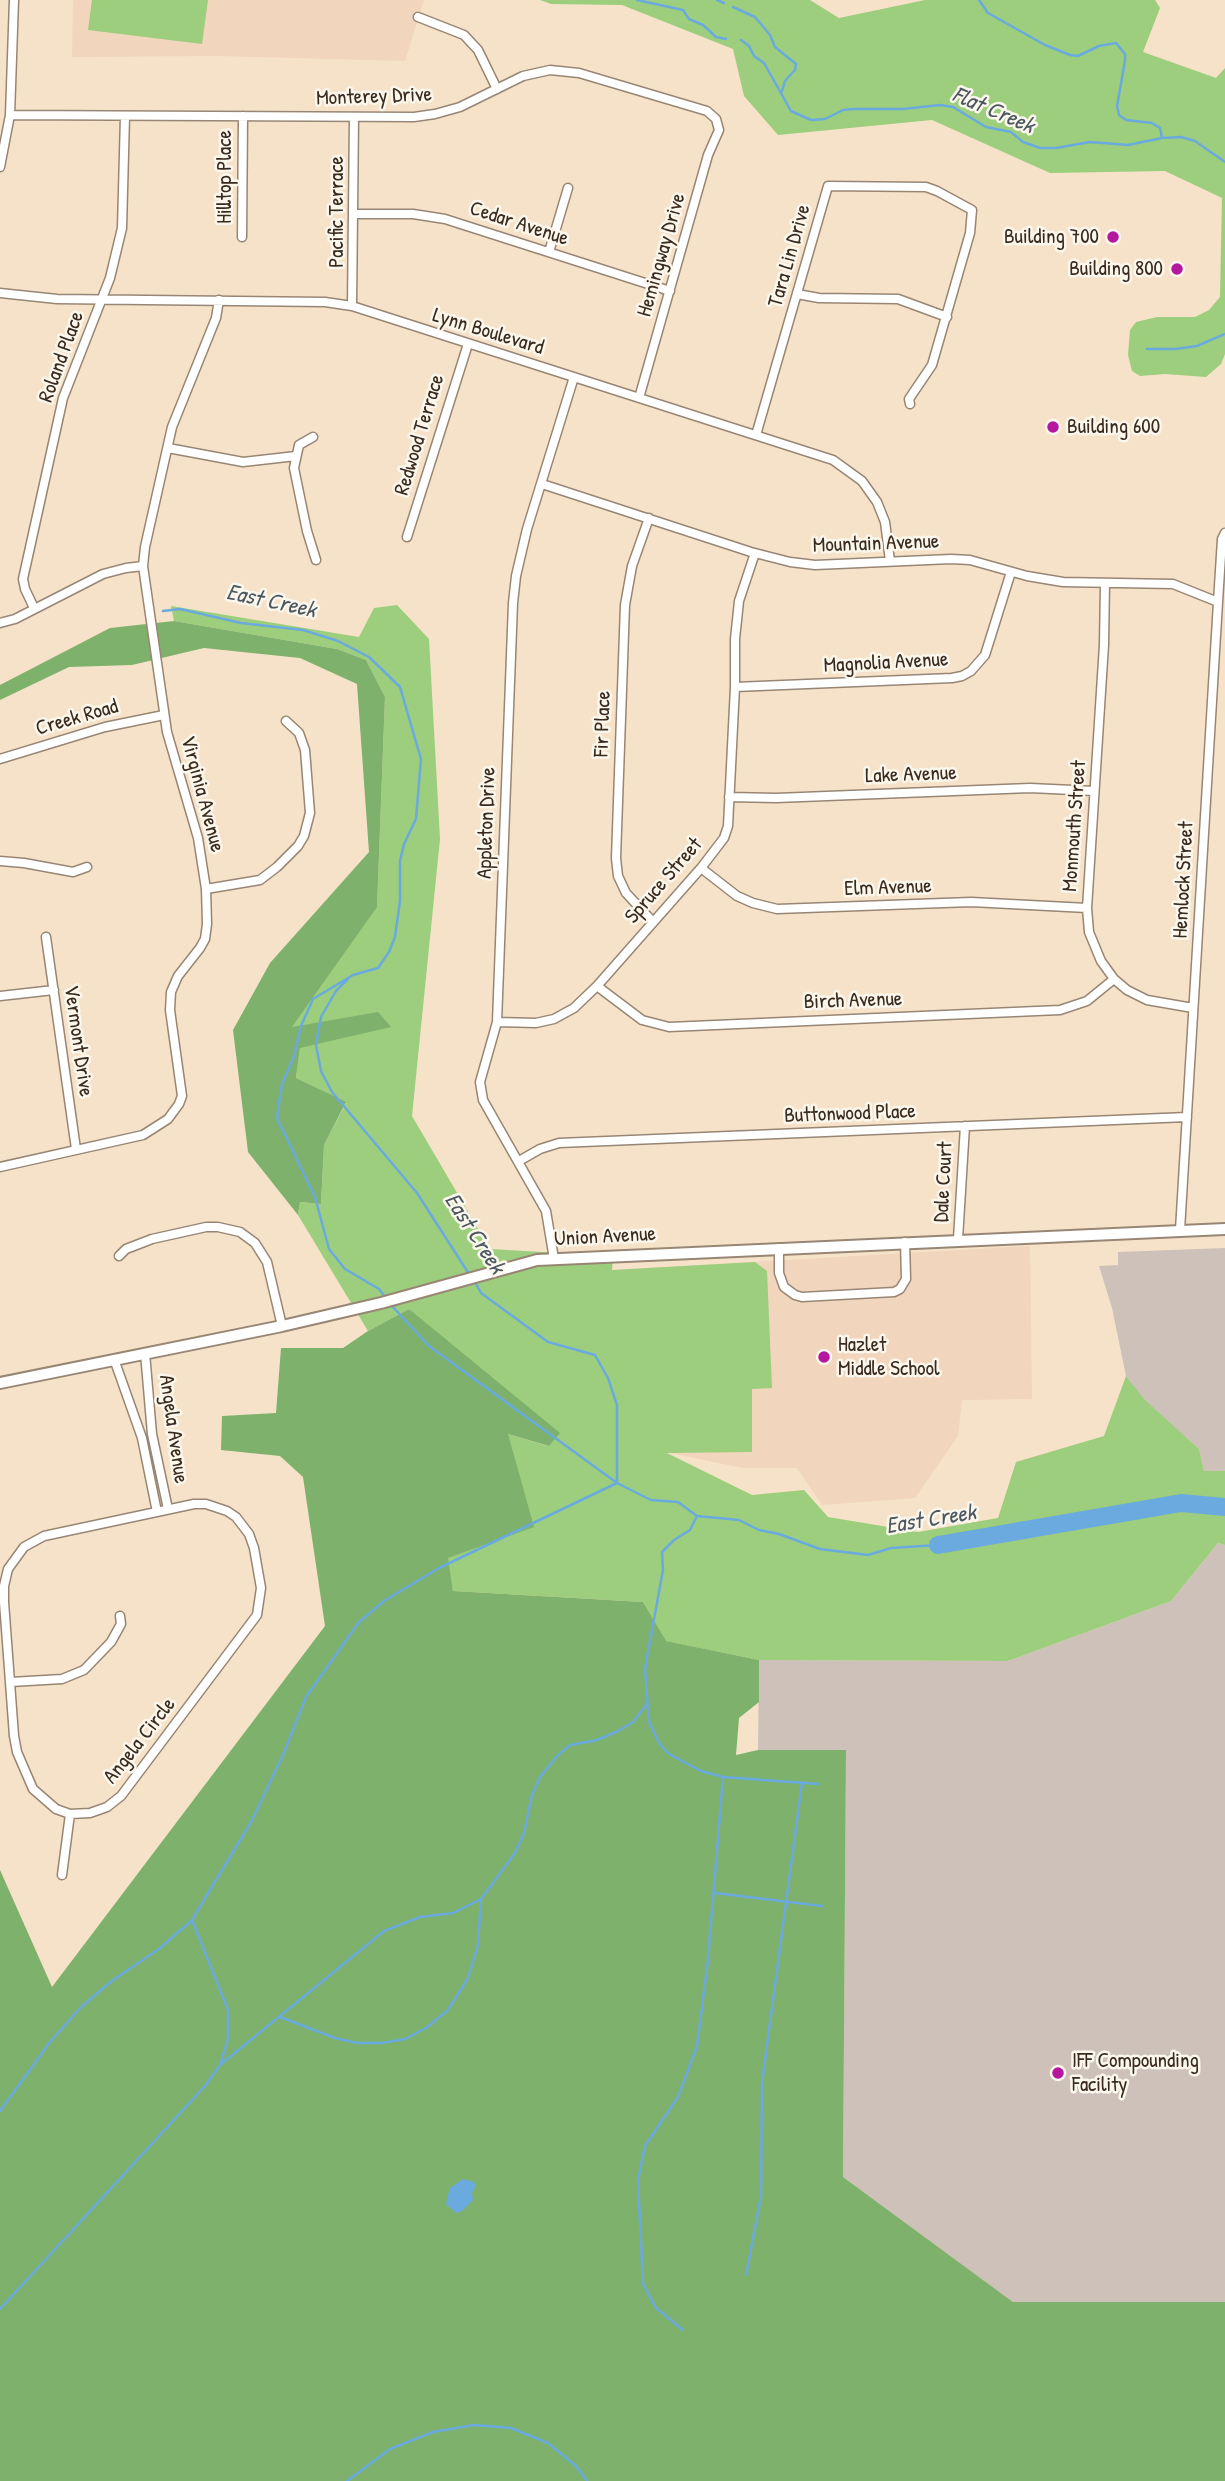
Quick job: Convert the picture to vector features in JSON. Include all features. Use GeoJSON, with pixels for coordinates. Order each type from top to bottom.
{"type":"FeatureCollection","features":[{"type":"Feature","properties":{"kind":"street"},"geometry":{"type":"LineString","coordinates":[[0,167],[10,115],[14,0]]}},
{"type":"Feature","properties":{"kind":"street"},"geometry":{"type":"LineString","coordinates":[[418,17],[453,29],[473,43],[497,89]]}},
{"type":"Feature","properties":{"kind":"street","name":"Monterey Drive"},"geometry":{"type":"LineString","coordinates":[[10,115],[354,117],[435,114],[460,107],[534,72],[566,70],[707,111],[718,123]]}},
{"type":"Feature","properties":{"kind":"street","name":"Roland Place"},"geometry":{"type":"LineString","coordinates":[[34,608],[24,589],[23,579],[63,398],[110,278],[122,228],[125,116]]}},
{"type":"Feature","properties":{"kind":"street","name":"Hilltop Place"},"geometry":{"type":"LineString","coordinates":[[243,117],[243,237]]}},
{"type":"Feature","properties":{"kind":"street","name":"Pacific Terrace"},"geometry":{"type":"LineString","coordinates":[[352,306],[354,117]]}},
{"type":"Feature","properties":{"kind":"street","name":"Hemingway Drive"},"geometry":{"type":"LineString","coordinates":[[639,398],[708,155],[719,130],[718,123]]}},
{"type":"Feature","properties":{"kind":"street","name":"Tara Lin Drive"},"geometry":{"type":"LineString","coordinates":[[756,435],[828,186],[926,187],[972,210],[970,233],[932,365],[909,399],[910,404]]}},
{"type":"Feature","properties":{"kind":"street"},"geometry":{"type":"LineString","coordinates":[[549,252],[568,188]]}},
{"type":"Feature","properties":{"kind":"street","name":"Cedar Avenue"},"geometry":{"type":"LineString","coordinates":[[354,214],[413,214],[435,217],[670,291]]}},
{"type":"Feature","properties":{"kind":"street","name":"Lynn Boulevard"},"geometry":{"type":"LineString","coordinates":[[0,293],[57,299],[326,302],[352,306],[833,460],[862,481],[877,502],[885,522],[890,561]]}},
{"type":"Feature","properties":{"kind":"street"},"geometry":{"type":"LineString","coordinates":[[797,294],[818,298],[898,299],[947,317]]}},
{"type":"Feature","properties":{"kind":"street","name":"Virginia Avenue"},"geometry":{"type":"LineString","coordinates":[[0,1167],[144,1135],[168,1119],[182,1096],[170,1010],[171,992],[178,976],[205,939],[206,889],[198,838],[164,715],[143,566],[145,547],[178,408],[216,318],[219,300]]}},
{"type":"Feature","properties":{"kind":"street","name":"Redwood Terrace"},"geometry":{"type":"LineString","coordinates":[[407,537],[468,344]]}},
{"type":"Feature","properties":{"kind":"street","name":"Appleton Drive"},"geometry":{"type":"LineString","coordinates":[[554,1259],[546,1211],[483,1100],[481,1090],[482,1073],[497,1022],[513,603],[522,548],[574,377]]}},
{"type":"Feature","properties":{"kind":"street"},"geometry":{"type":"LineString","coordinates":[[313,437],[299,445],[294,468],[316,560]]}},
{"type":"Feature","properties":{"kind":"street"},"geometry":{"type":"LineString","coordinates":[[168,448],[243,462],[296,456]]}},
{"type":"Feature","properties":{"kind":"street","name":"Mountain Avenue"},"geometry":{"type":"LineString","coordinates":[[542,484],[755,553],[803,564],[970,560],[1011,572],[1063,582],[1173,584],[1218,603]]}},
{"type":"Feature","properties":{"kind":"street","name":"Fir Place"},"geometry":{"type":"LineString","coordinates":[[649,518],[632,566],[625,606],[615,859],[618,876],[626,893],[653,922]]}},
{"type":"Feature","properties":{"kind":"street","name":"Hemlock Street"},"geometry":{"type":"LineString","coordinates":[[1180,1230],[1222,539],[1225,533]]}},
{"type":"Feature","properties":{"kind":"street","name":"Spruce Street"},"geometry":{"type":"LineString","coordinates":[[497,1022],[536,1023],[554,1019],[574,1008],[597,986],[701,869],[724,838],[728,826],[735,639],[739,601],[755,553]]}},
{"type":"Feature","properties":{"kind":"street"},"geometry":{"type":"LineString","coordinates":[[0,623],[15,619],[103,574],[143,566]]}},
{"type":"Feature","properties":{"kind":"street","name":"Magnolia Avenue"},"geometry":{"type":"LineString","coordinates":[[735,687],[962,676],[971,671],[985,655],[1011,572]]}},
{"type":"Feature","properties":{"kind":"street","name":"Monmouth Street"},"geometry":{"type":"LineString","coordinates":[[1105,583],[1087,908],[1089,932],[1094,948],[1114,979],[1128,990],[1147,1000],[1193,1008]]}},
{"type":"Feature","properties":{"kind":"street","name":"Creek Road"},"geometry":{"type":"LineString","coordinates":[[0,760],[105,727],[164,715]]}},
{"type":"Feature","properties":{"kind":"street"},"geometry":{"type":"LineString","coordinates":[[206,889],[260,880],[277,867],[304,836],[310,813],[305,750],[299,733],[286,721]]}},
{"type":"Feature","properties":{"kind":"street","name":"Lake Avenue"},"geometry":{"type":"LineString","coordinates":[[729,797],[776,798],[1030,788],[1094,791]]}},
{"type":"Feature","properties":{"kind":"street"},"geometry":{"type":"LineString","coordinates":[[0,862],[24,863],[73,872],[87,867]]}},
{"type":"Feature","properties":{"kind":"street","name":"Elm Avenue"},"geometry":{"type":"LineString","coordinates":[[701,869],[737,896],[777,909],[971,902],[1087,908]]}},
{"type":"Feature","properties":{"kind":"street","name":"Vermont Drive"},"geometry":{"type":"LineString","coordinates":[[46,937],[76,1149]]}},
{"type":"Feature","properties":{"kind":"street","name":"Birch Avenue"},"geometry":{"type":"LineString","coordinates":[[597,986],[642,1020],[669,1027],[1060,1010],[1087,1002],[1114,979]]}},
{"type":"Feature","properties":{"kind":"street"},"geometry":{"type":"LineString","coordinates":[[0,996],[54,990]]}},
{"type":"Feature","properties":{"kind":"street","name":"Buttonwood Place"},"geometry":{"type":"LineString","coordinates":[[519,1161],[540,1149],[559,1143],[1187,1117]]}},
{"type":"Feature","properties":{"kind":"street","name":"Dale Court"},"geometry":{"type":"LineString","coordinates":[[958,1239],[965,1126]]}},
{"type":"Feature","properties":{"kind":"street"},"geometry":{"type":"LineString","coordinates":[[119,1256],[126,1250],[152,1239],[206,1227],[240,1232],[255,1243],[264,1255],[282,1326]]}},
{"type":"Feature","properties":{"kind":"street","name":"Union Avenue"},"geometry":{"type":"LineString","coordinates":[[0,1383],[282,1326],[381,1303],[537,1260],[1225,1229]]}},
{"type":"Feature","properties":{"kind":"street"},"geometry":{"type":"LineString","coordinates":[[779,1248],[779,1273],[784,1287],[795,1296],[802,1297],[894,1292],[900,1289],[906,1279],[905,1242]]}},
{"type":"Feature","properties":{"kind":"street","name":"Angela Avenue"},"geometry":{"type":"LineString","coordinates":[[145,1353],[152,1434],[168,1509]]}},
{"type":"Feature","properties":{"kind":"street","name":"Angela Avenue"},"geometry":{"type":"LineString","coordinates":[[114,1359],[142,1438],[157,1512]]}},
{"type":"Feature","properties":{"kind":"street","name":"Angela Circle"},"geometry":{"type":"LineString","coordinates":[[194,1504],[217,1507],[236,1517],[245,1526],[254,1548],[261,1588],[257,1615],[121,1796],[100,1811],[70,1814],[49,1805],[31,1785],[17,1752],[2,1602],[6,1577],[12,1561],[33,1540],[157,1512],[194,1504]]}},
{"type":"Feature","properties":{"kind":"street"},"geometry":{"type":"LineString","coordinates":[[10,1682],[62,1679],[84,1670],[111,1642],[121,1624],[120,1616]]}},
{"type":"Feature","properties":{"kind":"street"},"geometry":{"type":"LineString","coordinates":[[62,1875],[70,1814]]}},
{"type":"Feature","properties":{"kind":"shaded area"},"geometry":{"type":"Polygon","coordinates":[[[73,0],[424,0],[405,61],[218,56],[72,57],[73,0]]]}},
{"type":"Feature","properties":{"kind":"shaded area","name":"Hazlet Middle School"},"geometry":{"type":"Polygon","coordinates":[[[1030,1246],[1032,1399],[962,1400],[958,1436],[915,1498],[822,1505],[797,1468],[743,1468],[665,1452],[611,1270],[1030,1246]]]}},
{"type":"Feature","properties":{"kind":"shaded area"},"geometry":{"type":"Polygon","coordinates":[[[1225,1248],[1225,1471],[1204,1471],[1199,1449],[1145,1401],[1126,1376],[1112,1308],[1099,1266],[1118,1265],[1118,1252],[1225,1248]]]}},
{"type":"Feature","properties":{"kind":"shaded area"},"geometry":{"type":"Polygon","coordinates":[[[1218,1543],[1225,1545],[1225,2302],[1013,2302],[843,2177],[846,1750],[758,1750],[759,1660],[1008,1661],[1171,1601],[1218,1543]]]}},
{"type":"Feature","properties":{"kind":"green space"},"geometry":{"type":"Polygon","coordinates":[[[92,0],[208,0],[202,44],[88,30],[92,0]]]}},
{"type":"Feature","properties":{"kind":"green space"},"geometry":{"type":"Polygon","coordinates":[[[540,0],[810,0],[839,18],[925,0],[1155,0],[1160,8],[1143,52],[1216,78],[1225,68],[1225,354],[1221,364],[1206,377],[1165,374],[1140,376],[1132,371],[1128,355],[1130,330],[1136,322],[1157,317],[1195,317],[1209,310],[1220,297],[1222,198],[1165,171],[1050,173],[932,120],[778,135],[744,96],[733,49],[622,5],[551,4],[540,0]]]}},
{"type":"Feature","properties":{"kind":"green space"},"geometry":{"type":"Polygon","coordinates":[[[397,605],[429,639],[440,839],[412,1116],[490,1249],[613,1256],[612,1270],[755,1262],[767,1271],[772,1388],[752,1389],[752,1452],[667,1453],[752,1495],[804,1490],[828,1517],[918,1532],[998,1518],[1016,1462],[1104,1436],[1126,1376],[1145,1400],[1199,1449],[1204,1471],[1225,1471],[1225,1545],[1218,1543],[1171,1601],[1008,1661],[759,1660],[665,1641],[643,1602],[453,1591],[447,1558],[508,1434],[548,1446],[409,1309],[368,1331],[298,1215],[300,1202],[321,1204],[324,1145],[346,1103],[296,1078],[300,1047],[377,1013],[291,1028],[377,906],[385,697],[366,660],[337,649],[174,621],[171,606],[359,637],[374,608],[397,605]]]}},
{"type":"Feature","properties":{"kind":"green space"},"geometry":{"type":"Polygon","coordinates":[[[174,621],[337,649],[366,660],[385,697],[377,907],[292,1027],[378,1012],[391,1027],[300,1048],[296,1078],[346,1102],[324,1145],[321,1204],[300,1202],[298,1215],[248,1152],[233,1030],[270,963],[369,852],[357,684],[300,658],[204,648],[132,665],[69,667],[0,700],[0,685],[110,628],[174,621]]]}},
{"type":"Feature","properties":{"kind":"green space"},"geometry":{"type":"Polygon","coordinates":[[[409,1309],[560,1433],[549,1446],[508,1434],[534,1527],[448,1558],[453,1591],[643,1602],[666,1641],[759,1660],[759,1702],[739,1718],[736,1755],[758,1750],[846,1750],[843,2177],[1013,2302],[1225,2302],[1225,2481],[0,2481],[0,1870],[52,1987],[325,1626],[303,1477],[280,1456],[221,1450],[222,1416],[276,1413],[281,1348],[343,1348],[409,1309]]]}},
{"type":"Feature","properties":{"kind":"water"},"geometry":{"type":"Polygon","coordinates":[[[463,2179],[474,2182],[476,2186],[472,2193],[473,2200],[456,2213],[446,2204],[450,2188],[463,2179]]]}},
{"type":"Feature","properties":{"kind":"waterway","name":"Flat Creek"},"geometry":{"type":"LineString","coordinates":[[637,0],[683,10],[689,19],[703,25],[716,37],[726,39]]}},
{"type":"Feature","properties":{"kind":"waterway"},"geometry":{"type":"LineString","coordinates":[[717,0],[724,3]]}},
{"type":"Feature","properties":{"kind":"waterway"},"geometry":{"type":"LineString","coordinates":[[979,0],[988,13],[1045,45],[1070,55],[1078,56],[1099,46],[1116,43],[1125,54],[1117,106],[1119,115],[1126,120],[1152,123],[1160,128],[1162,138]]}},
{"type":"Feature","properties":{"kind":"waterway"},"geometry":{"type":"LineString","coordinates":[[733,7],[755,17],[770,35],[775,47],[796,64],[782,91]]}},
{"type":"Feature","properties":{"kind":"waterway","name":"Flat Creek"},"geometry":{"type":"LineString","coordinates":[[741,40],[749,46],[754,56],[764,63],[791,111],[811,120],[825,119],[843,110],[940,105],[953,107],[986,127],[1011,132],[1023,142],[1040,148],[1090,142],[1128,145],[1181,137],[1195,141],[1225,162]]}},
{"type":"Feature","properties":{"kind":"waterway"},"geometry":{"type":"LineString","coordinates":[[1147,349],[1197,346],[1225,334]]}},
{"type":"Feature","properties":{"kind":"waterway","name":"East Creek"},"geometry":{"type":"LineString","coordinates":[[163,611],[180,609],[241,623],[303,630],[338,641],[369,657],[400,687],[421,759],[416,819],[404,844],[400,861],[400,901],[395,937],[389,952],[378,968],[353,975]]}},
{"type":"Feature","properties":{"kind":"waterway"},"geometry":{"type":"LineString","coordinates":[[353,975],[313,999],[282,1084],[277,1118],[315,1197],[329,1249],[345,1269],[379,1289],[385,1297]]}},
{"type":"Feature","properties":{"kind":"waterway","name":"East Creek"},"geometry":{"type":"LineString","coordinates":[[348,979],[336,991],[321,1017],[316,1045],[321,1071],[332,1092],[417,1193],[469,1274]]}},
{"type":"Feature","properties":{"kind":"waterway","name":"East Creek"},"geometry":{"type":"LineString","coordinates":[[475,1282],[481,1293],[548,1342],[595,1355],[608,1378],[617,1405],[617,1483],[651,1500],[678,1502],[697,1516],[739,1520],[759,1530],[779,1534],[820,1549],[868,1555],[891,1548],[938,1545]]}},
{"type":"Feature","properties":{"kind":"waterway"},"geometry":{"type":"LineString","coordinates":[[0,2111],[50,2042],[81,2007],[113,1980],[159,1949],[192,1920],[251,1822],[283,1755],[306,1697],[359,1622],[384,1601],[439,1568],[617,1483],[429,1346],[391,1305]]}},
{"type":"Feature","properties":{"kind":"waterway","name":"East Creek"},"geometry":{"type":"LineString","coordinates":[[938,1545],[1181,1503],[1225,1507]]}},
{"type":"Feature","properties":{"kind":"waterway"},"geometry":{"type":"LineString","coordinates":[[697,1516],[690,1530],[662,1552],[663,1570],[645,1669],[649,1722],[659,1743],[669,1754],[701,1771],[723,1777],[818,1784]]}},
{"type":"Feature","properties":{"kind":"waterway"},"geometry":{"type":"LineString","coordinates":[[220,2065],[384,1931],[420,1917],[453,1913],[481,1899],[515,1853],[524,1833],[532,1795],[540,1777],[557,1756],[570,1745],[597,1740],[618,1731],[633,1722],[647,1704]]}},
{"type":"Feature","properties":{"kind":"waterway"},"geometry":{"type":"LineString","coordinates":[[683,2330],[656,2308],[643,2284],[638,2180],[645,2146],[678,2097],[697,2046],[708,1960],[723,1777]]}},
{"type":"Feature","properties":{"kind":"waterway"},"geometry":{"type":"LineString","coordinates":[[746,2275],[761,2197],[762,2083],[802,1783]]}},
{"type":"Feature","properties":{"kind":"waterway"},"geometry":{"type":"LineString","coordinates":[[715,1893],[822,1906]]}},
{"type":"Feature","properties":{"kind":"waterway"},"geometry":{"type":"LineString","coordinates":[[280,2017],[335,2038],[357,2043],[405,2039],[426,2028],[448,2010],[468,1978],[478,1945],[481,1899]]}},
{"type":"Feature","properties":{"kind":"waterway"},"geometry":{"type":"LineString","coordinates":[[0,2309],[205,2086],[220,2065],[228,2039],[228,2010],[192,1920]]}},
{"type":"Feature","properties":{"kind":"waterway"},"geometry":{"type":"LineString","coordinates":[[347,2481],[390,2449],[433,2432],[474,2425],[511,2428],[548,2443],[576,2466],[587,2481]]}},
{"type":"Feature","properties":{"kind":"place","name":"Building 700"},"geometry":{"type":"Point","coordinates":[1113,237]}},
{"type":"Feature","properties":{"kind":"place","name":"Building 800"},"geometry":{"type":"Point","coordinates":[1177,269]}},
{"type":"Feature","properties":{"kind":"place","name":"Building 600"},"geometry":{"type":"Point","coordinates":[1053,427]}},
{"type":"Feature","properties":{"kind":"place","name":"Hazlet Middle School"},"geometry":{"type":"Point","coordinates":[824,1357]}},
{"type":"Feature","properties":{"kind":"place","name":"IFF Compounding Facility"},"geometry":{"type":"Point","coordinates":[1058,2073]}}]}
